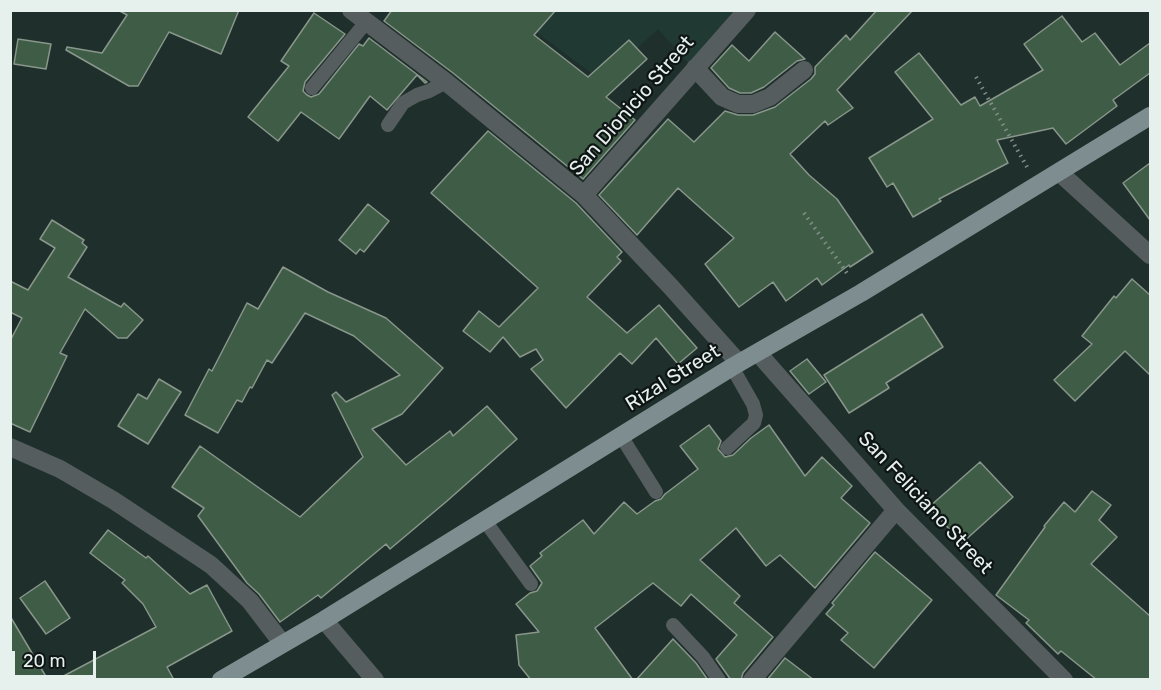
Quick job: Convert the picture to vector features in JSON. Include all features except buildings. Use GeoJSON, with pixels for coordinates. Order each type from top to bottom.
{"type":"FeatureCollection","features":[{"type":"Feature","properties":{"kind":"main road","name":"Rizal Street"},"geometry":{"type":"LineString","coordinates":[[221,680],[324,620],[735,365],[861,293],[1150,116]]}},
{"type":"Feature","properties":{"kind":"street"},"geometry":{"type":"LineString","coordinates":[[351,10],[446,82],[584,195]]}},
{"type":"Feature","properties":{"kind":"street","name":"San Dionicio Street"},"geometry":{"type":"LineString","coordinates":[[735,365],[671,287],[584,195],[747,10]]}},
{"type":"Feature","properties":{"kind":"street"},"geometry":{"type":"LineString","coordinates":[[695,68],[722,97],[738,104],[753,104],[770,96],[804,70]]}},
{"type":"Feature","properties":{"kind":"street"},"geometry":{"type":"LineString","coordinates":[[1060,173],[1150,255]]}},
{"type":"Feature","properties":{"kind":"street","name":"San Feliciano Street"},"geometry":{"type":"LineString","coordinates":[[758,353],[896,510],[1064,680]]}},
{"type":"Feature","properties":{"kind":"street"},"geometry":{"type":"LineString","coordinates":[[10,447],[60,469],[113,500],[211,565],[250,601],[282,643]]}},
{"type":"Feature","properties":{"kind":"street"},"geometry":{"type":"LineString","coordinates":[[752,680],[896,510]]}},
{"type":"Feature","properties":{"kind":"street"},"geometry":{"type":"LineString","coordinates":[[324,620],[375,680]]}},
{"type":"Feature","properties":{"kind":"lane"},"geometry":{"type":"LineString","coordinates":[[312,88],[368,21]]}},
{"type":"Feature","properties":{"kind":"lane"},"geometry":{"type":"LineString","coordinates":[[387,125],[404,104],[417,95],[446,82]]}},
{"type":"Feature","properties":{"kind":"lane"},"geometry":{"type":"LineString","coordinates":[[727,448],[754,423],[756,415],[735,365]]}},
{"type":"Feature","properties":{"kind":"lane"},"geometry":{"type":"LineString","coordinates":[[621,436],[656,492]]}},
{"type":"Feature","properties":{"kind":"lane"},"geometry":{"type":"LineString","coordinates":[[485,521],[531,584]]}},
{"type":"Feature","properties":{"kind":"lane"},"geometry":{"type":"LineString","coordinates":[[673,625],[703,657],[719,680]]}},
{"type":"Feature","properties":{"kind":"path"},"geometry":{"type":"LineString","coordinates":[[976,77],[1038,186]]}},
{"type":"Feature","properties":{"kind":"path"},"geometry":{"type":"LineString","coordinates":[[804,213],[861,293]]}},
{"type":"Feature","properties":{"kind":"shaded area"},"geometry":{"type":"Polygon","coordinates":[[[508,11],[738,11],[690,65],[658,29],[602,81],[508,11]]]}}]}
